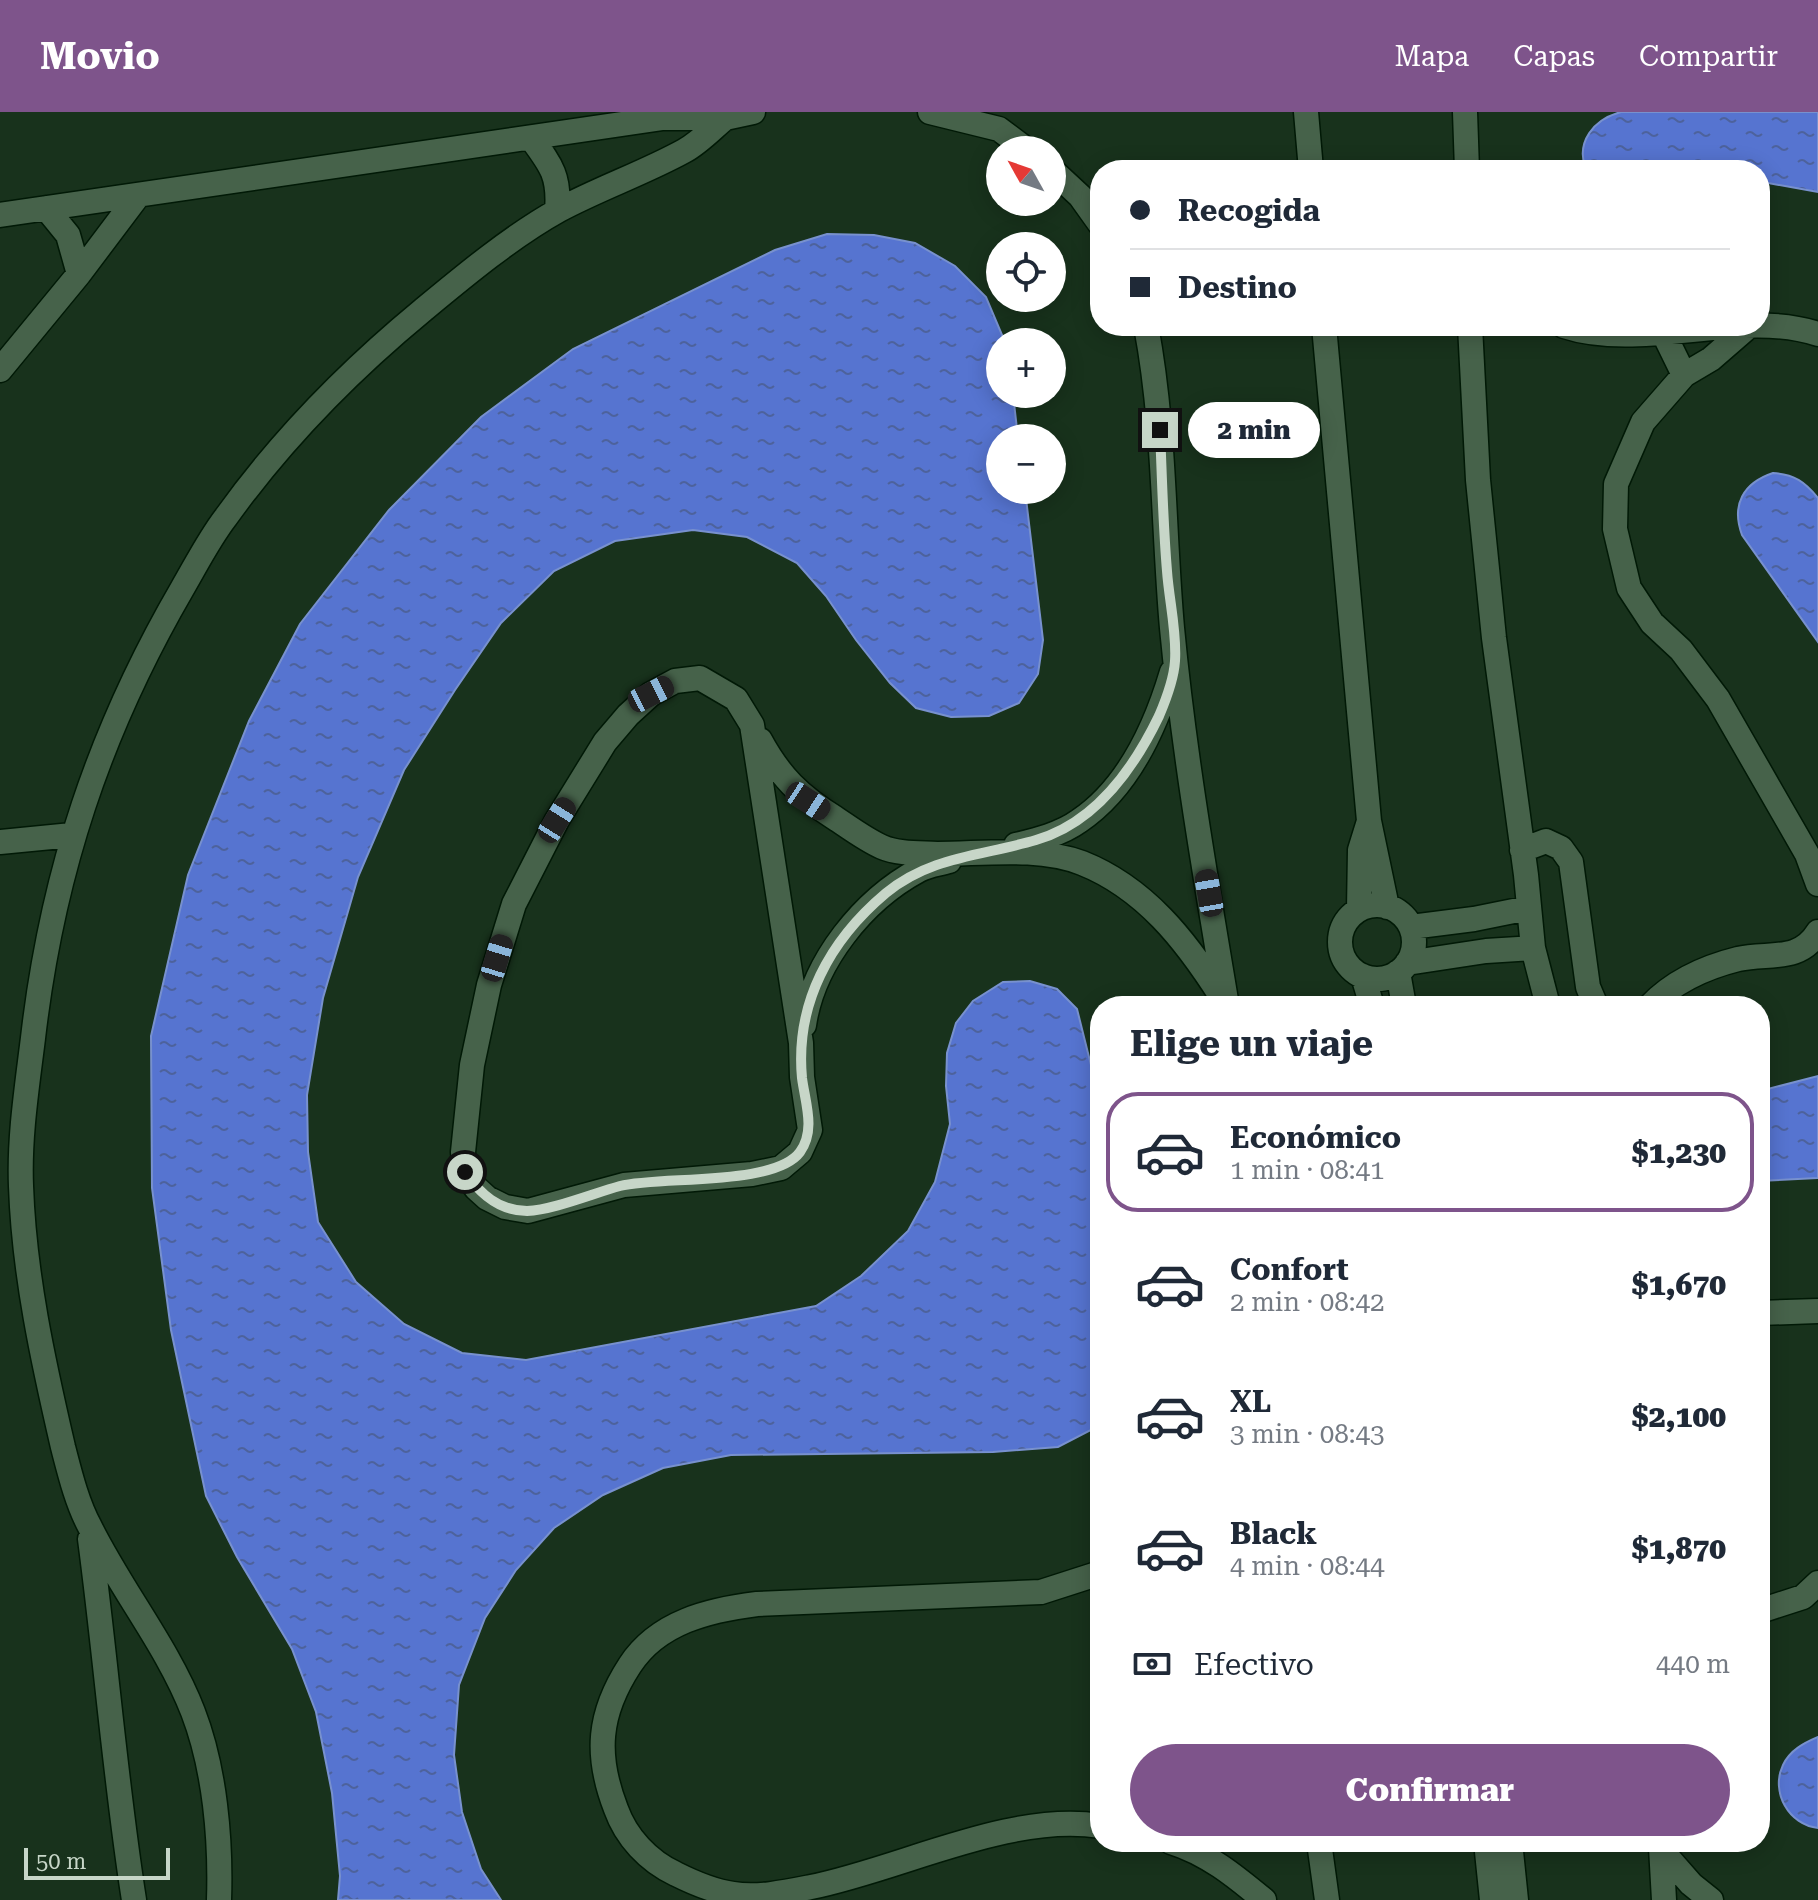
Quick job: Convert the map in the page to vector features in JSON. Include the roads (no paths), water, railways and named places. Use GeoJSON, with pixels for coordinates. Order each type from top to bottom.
{"type":"FeatureCollection","features":[{"type":"Feature","properties":{"kind":"street"},"geometry":{"type":"LineString","coordinates":[[0,215],[663,118],[725,118],[753,112]]}},
{"type":"Feature","properties":{"kind":"street"},"geometry":{"type":"LineString","coordinates":[[930,112],[971,116],[1008,136]]}},
{"type":"Feature","properties":{"kind":"street"},"geometry":{"type":"LineString","coordinates":[[1306,112],[1310,160]]}},
{"type":"Feature","properties":{"kind":"street"},"geometry":{"type":"LineString","coordinates":[[1465,112],[1467,160]]}},
{"type":"Feature","properties":{"kind":"street"},"geometry":{"type":"LineString","coordinates":[[219,1900],[219,1834],[211,1780],[194,1713],[88,1524],[69,1470],[41,1349],[30,1282],[21,1184],[26,1102],[49,932],[72,835],[117,713],[164,621],[223,520],[296,430],[358,366],[436,300],[557,211],[689,149],[725,118]]}},
{"type":"Feature","properties":{"kind":"street"},"geometry":{"type":"LineString","coordinates":[[531,138],[552,167],[559,188],[557,211]]}},
{"type":"Feature","properties":{"kind":"street"},"geometry":{"type":"LineString","coordinates":[[1066,183],[1090,210]]}},
{"type":"Feature","properties":{"kind":"street"},"geometry":{"type":"LineString","coordinates":[[0,370],[137,197]]}},
{"type":"Feature","properties":{"kind":"street"},"geometry":{"type":"LineString","coordinates":[[46,208],[68,235],[79,274]]}},
{"type":"Feature","properties":{"kind":"street"},"geometry":{"type":"LineString","coordinates":[[1770,327],[1818,334]]}},
{"type":"Feature","properties":{"kind":"street"},"geometry":{"type":"LineString","coordinates":[[1148,336],[1159,402],[1175,663],[1193,807],[1225,996]]}},
{"type":"Feature","properties":{"kind":"street"},"geometry":{"type":"LineString","coordinates":[[1325,336],[1369,821],[1387,907]]}},
{"type":"Feature","properties":{"kind":"street"},"geometry":{"type":"LineString","coordinates":[[1471,336],[1478,480],[1488,575],[1533,948],[1545,996]]}},
{"type":"Feature","properties":{"kind":"street"},"geometry":{"type":"LineString","coordinates":[[1665,336],[1684,375]]}},
{"type":"Feature","properties":{"kind":"street"},"geometry":{"type":"LineString","coordinates":[[1737,336],[1711,359],[1684,375],[1643,422],[1616,484],[1615,529],[1629,588],[1652,623],[1681,650],[1718,699],[1800,842],[1818,884]]}},
{"type":"Feature","properties":{"kind":"street"},"geometry":{"type":"LineString","coordinates":[[801,1043],[807,1004],[826,962],[851,926],[887,892],[920,869],[1038,840],[1077,823],[1100,804],[1129,768],[1159,715],[1175,663]]}},
{"type":"Feature","properties":{"kind":"street"},"geometry":{"type":"LineString","coordinates":[[752,725],[801,1043],[802,1077],[810,1130],[800,1152],[781,1168],[752,1174],[624,1185],[528,1211],[505,1207],[487,1198],[465,1172],[463,1152],[472,1065],[489,985],[514,904],[557,820],[605,742],[651,694],[675,681],[700,678],[736,699],[752,725],[785,781],[808,801],[883,848],[915,853],[1046,854],[1081,862],[1106,874],[1157,912],[1184,941],[1220,996]]}},
{"type":"Feature","properties":{"kind":"street"},"geometry":{"type":"LineString","coordinates":[[1359,909],[1360,850],[1369,821]]}},
{"type":"Feature","properties":{"kind":"street"},"geometry":{"type":"LineString","coordinates":[[0,842],[72,835]]}},
{"type":"Feature","properties":{"kind":"street"},"geometry":{"type":"LineString","coordinates":[[1522,850],[1546,841],[1561,848],[1571,862],[1592,996]]}},
{"type":"Feature","properties":{"kind":"street"},"geometry":{"type":"LineString","coordinates":[[1404,996],[1403,967],[1412,951],[1414,939],[1411,927],[1404,916],[1387,907],[1370,905],[1359,909],[1349,916],[1340,938],[1345,961],[1363,976],[1375,979],[1387,978],[1403,967],[1486,951],[1533,948]]}},
{"type":"Feature","properties":{"kind":"street"},"geometry":{"type":"LineString","coordinates":[[1411,927],[1529,908]]}},
{"type":"Feature","properties":{"kind":"street"},"geometry":{"type":"LineString","coordinates":[[1664,996],[1694,974],[1740,959],[1783,955],[1809,946],[1818,932]]}},
{"type":"Feature","properties":{"kind":"street"},"geometry":{"type":"LineString","coordinates":[[1363,976],[1369,996]]}},
{"type":"Feature","properties":{"kind":"street"},"geometry":{"type":"LineString","coordinates":[[1770,1313],[1818,1311]]}},
{"type":"Feature","properties":{"kind":"street"},"geometry":{"type":"LineString","coordinates":[[88,1524],[134,1900]]}},
{"type":"Feature","properties":{"kind":"street"},"geometry":{"type":"LineString","coordinates":[[1090,1576],[1041,1592],[757,1604],[718,1609],[682,1621],[658,1636],[633,1660],[614,1691],[605,1722],[602,1755],[607,1787],[621,1822],[640,1849],[663,1868],[698,1885],[735,1894],[784,1893],[840,1882],[979,1839],[1035,1826],[1090,1826]]}},
{"type":"Feature","properties":{"kind":"street"},"geometry":{"type":"LineString","coordinates":[[1770,1608],[1803,1597],[1818,1583]]}},
{"type":"Feature","properties":{"kind":"street"},"geometry":{"type":"LineString","coordinates":[[1197,1852],[1230,1871],[1264,1900]]}},
{"type":"Feature","properties":{"kind":"street"},"geometry":{"type":"LineString","coordinates":[[1320,1852],[1327,1900]]}},
{"type":"Feature","properties":{"kind":"street"},"geometry":{"type":"LineString","coordinates":[[1487,1852],[1492,1900]]}},
{"type":"Feature","properties":{"kind":"street"},"geometry":{"type":"LineString","coordinates":[[1511,1852],[1516,1900]]}},
{"type":"Feature","properties":{"kind":"street"},"geometry":{"type":"LineString","coordinates":[[1662,1852],[1664,1900]]}},
{"type":"Feature","properties":{"kind":"street"},"geometry":{"type":"LineString","coordinates":[[1666,1852],[1691,1884],[1711,1900]]}},
{"type":"Feature","properties":{"kind":"water"},"geometry":{"type":"Polygon","coordinates":[[[1621,112],[1818,112],[1818,192],[1770,183],[1770,160],[1583,160],[1589,133],[1611,115],[1621,112]]]}},
{"type":"Feature","properties":{"kind":"water"},"geometry":{"type":"Polygon","coordinates":[[[827,234],[874,235],[915,243],[955,266],[986,297],[986,312],[992,312],[999,328],[986,328],[986,408],[1015,408],[1016,424],[986,424],[986,504],[1027,504],[1043,640],[1038,674],[1019,703],[989,716],[951,717],[916,708],[890,683],[826,596],[797,563],[747,537],[693,530],[615,541],[554,571],[501,623],[455,690],[404,770],[358,877],[323,998],[307,1095],[308,1152],[318,1222],[356,1282],[404,1324],[462,1353],[526,1360],[816,1306],[861,1276],[908,1231],[935,1182],[950,1124],[947,1053],[956,1023],[973,1001],[1003,982],[1030,981],[1057,989],[1077,1009],[1090,1061],[1090,1431],[1058,1447],[993,1452],[731,1455],[663,1468],[603,1495],[554,1528],[516,1570],[485,1618],[459,1685],[454,1755],[462,1812],[481,1869],[501,1900],[338,1900],[340,1876],[332,1793],[316,1712],[292,1649],[237,1557],[206,1496],[171,1330],[152,1188],[151,1036],[188,875],[249,721],[300,624],[389,510],[481,417],[573,349],[775,250],[827,234]]]}},
{"type":"Feature","properties":{"kind":"water"},"geometry":{"type":"Polygon","coordinates":[[[1773,473],[1798,480],[1818,498],[1818,642],[1742,535],[1739,524],[1742,496],[1754,483],[1773,473]]]}},
{"type":"Feature","properties":{"kind":"water"},"geometry":{"type":"Polygon","coordinates":[[[1818,1076],[1818,1178],[1770,1180],[1770,1088],[1818,1076]]]}},
{"type":"Feature","properties":{"kind":"water"},"geometry":{"type":"Polygon","coordinates":[[[1818,1737],[1818,1828],[1798,1821],[1791,1814],[1779,1786],[1783,1765],[1789,1755],[1818,1737]]]}}]}
